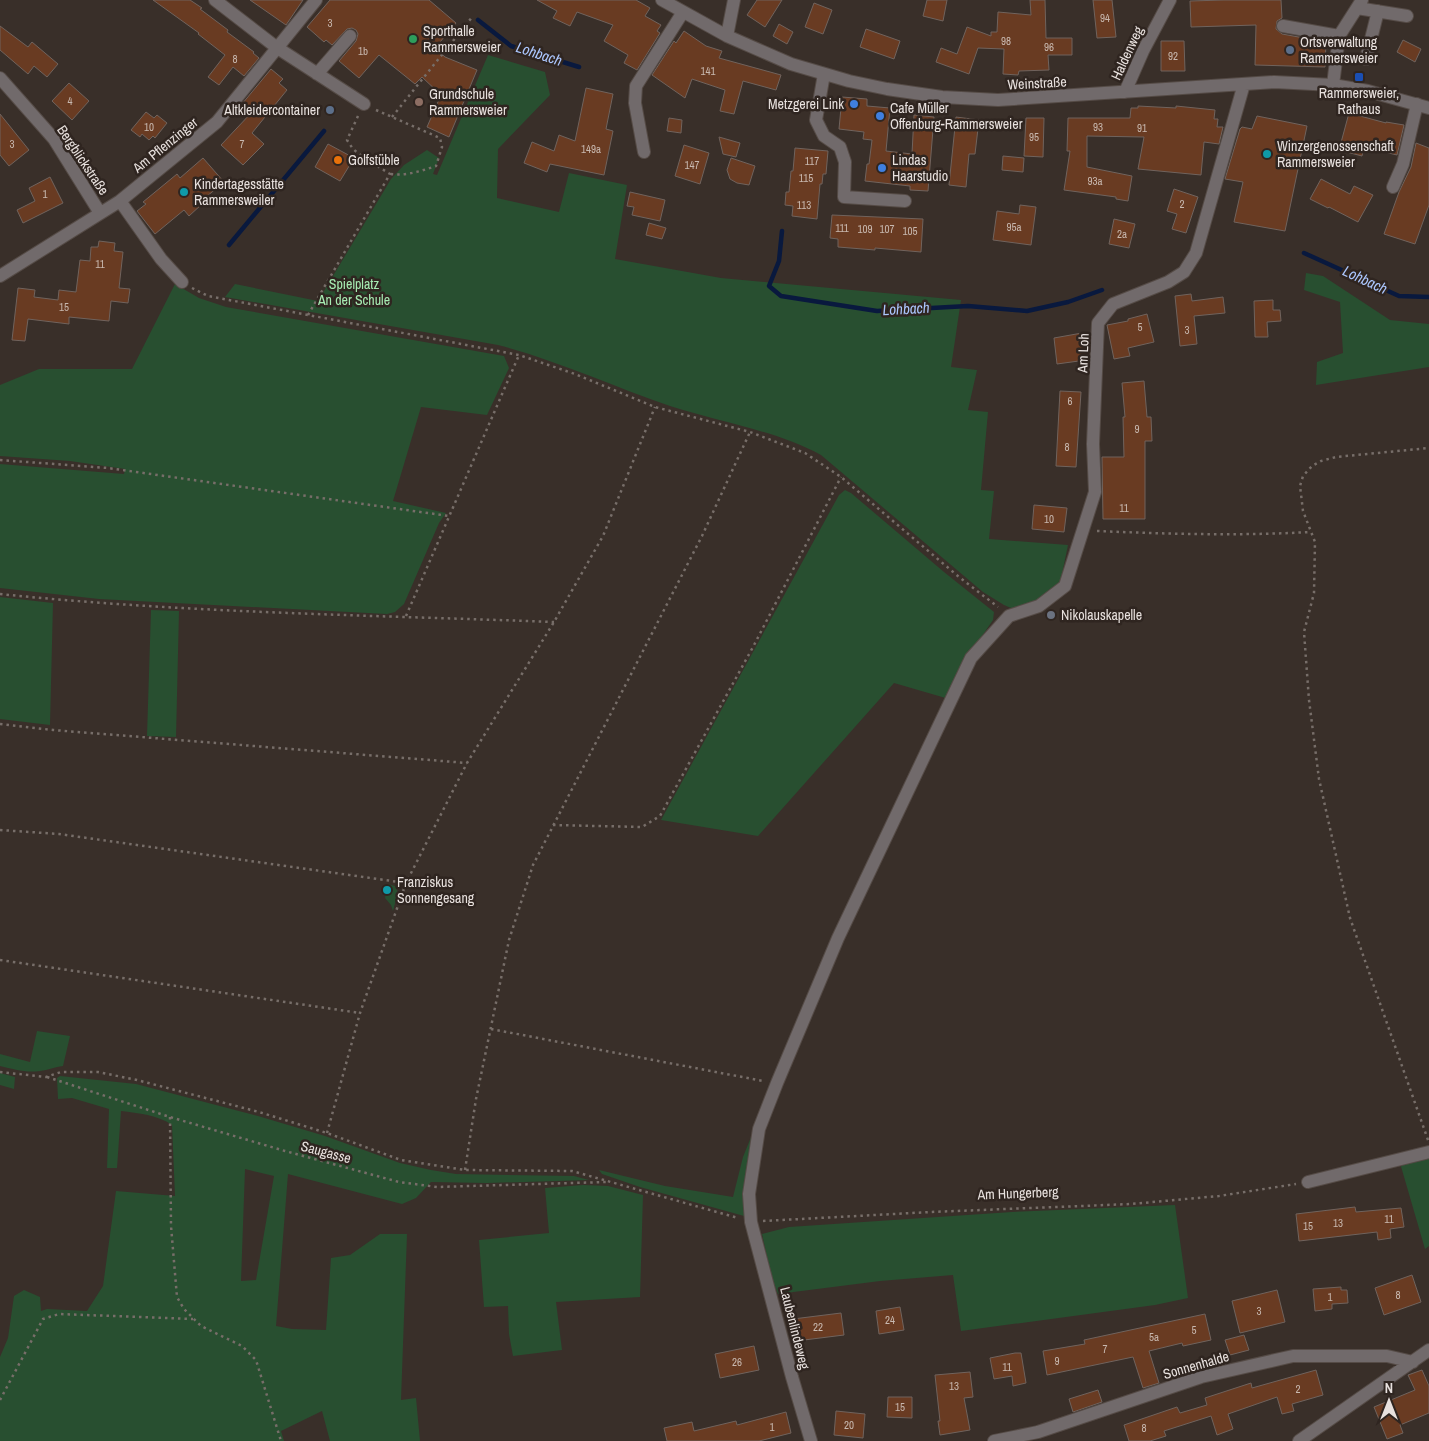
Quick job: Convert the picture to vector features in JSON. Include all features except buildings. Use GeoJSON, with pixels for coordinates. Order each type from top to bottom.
{"type":"FeatureCollection","features":[{"type":"Feature","properties":{"kind":"street"},"geometry":{"type":"LineString","coordinates":[[216,0],[276,47],[364,104]]}},
{"type":"Feature","properties":{"kind":"street","name":"Am Pflenzinger"},"geometry":{"type":"LineString","coordinates":[[0,276],[120,201],[217,122],[316,0]]}},
{"type":"Feature","properties":{"kind":"street"},"geometry":{"type":"LineString","coordinates":[[728,36],[734,0]]}},
{"type":"Feature","properties":{"kind":"street","name":"Haldenweg"},"geometry":{"type":"LineString","coordinates":[[1125,92],[1143,51],[1170,0]]}},
{"type":"Feature","properties":{"kind":"street"},"geometry":{"type":"LineString","coordinates":[[644,152],[635,103],[636,86],[673,4]]}},
{"type":"Feature","properties":{"kind":"street","name":"Weinstraße"},"geometry":{"type":"LineString","coordinates":[[673,4],[728,36],[791,64],[888,89],[942,97],[998,100],[1274,82],[1333,85],[1368,91],[1423,106]]}},
{"type":"Feature","properties":{"kind":"street"},"geometry":{"type":"LineString","coordinates":[[1333,85],[1339,36],[1360,4],[1378,12],[1407,16]]}},
{"type":"Feature","properties":{"kind":"street"},"geometry":{"type":"LineString","coordinates":[[1366,59],[1378,12]]}},
{"type":"Feature","properties":{"kind":"street"},"geometry":{"type":"LineString","coordinates":[[1283,26],[1339,36]]}},
{"type":"Feature","properties":{"kind":"street"},"geometry":{"type":"LineString","coordinates":[[317,74],[350,36]]}},
{"type":"Feature","properties":{"kind":"street"},"geometry":{"type":"LineString","coordinates":[[824,74],[816,120],[824,136],[840,146],[845,162],[844,197],[905,201]]}},
{"type":"Feature","properties":{"kind":"street","name":"Bergblickstraße"},"geometry":{"type":"LineString","coordinates":[[0,78],[54,139],[100,213]]}},
{"type":"Feature","properties":{"kind":"street","name":"Am Loh"},"geometry":{"type":"LineString","coordinates":[[1009,616],[1039,606],[1065,586],[1095,492],[1093,444],[1098,323],[1113,304],[1168,282],[1184,272],[1196,253],[1244,84]]}},
{"type":"Feature","properties":{"kind":"street"},"geometry":{"type":"LineString","coordinates":[[1392,187],[1403,164],[1423,106]]}},
{"type":"Feature","properties":{"kind":"street"},"geometry":{"type":"LineString","coordinates":[[120,201],[161,259],[182,282]]}},
{"type":"Feature","properties":{"kind":"street","name":"Laubenlindeweg"},"geometry":{"type":"LineString","coordinates":[[812,1441],[792,1377],[751,1222],[749,1194],[759,1129],[838,938],[971,658],[1009,616]]}},
{"type":"Feature","properties":{"kind":"street"},"geometry":{"type":"LineString","coordinates":[[1308,1182],[1429,1152]]}},
{"type":"Feature","properties":{"kind":"street"},"geometry":{"type":"LineString","coordinates":[[1299,1441],[1429,1350]]}},
{"type":"Feature","properties":{"kind":"street","name":"Sonnenhalde"},"geometry":{"type":"LineString","coordinates":[[994,1441],[1038,1432],[1201,1377],[1293,1356],[1387,1356],[1413,1362]]}},
{"type":"Feature","properties":{"kind":"street"},"geometry":{"type":"LineString","coordinates":[[1318,1441],[1319,1428]]}},
{"type":"Feature","properties":{"kind":"path"},"geometry":{"type":"LineString","coordinates":[[392,117],[474,16]]}},
{"type":"Feature","properties":{"kind":"path"},"geometry":{"type":"LineString","coordinates":[[364,104],[440,138],[442,146],[436,166],[402,176],[390,174],[352,149],[347,140],[364,104]]}},
{"type":"Feature","properties":{"kind":"path"},"geometry":{"type":"LineString","coordinates":[[360,162],[363,157]]}},
{"type":"Feature","properties":{"kind":"path"},"geometry":{"type":"LineString","coordinates":[[308,315],[390,174]]}},
{"type":"Feature","properties":{"kind":"path"},"geometry":{"type":"LineString","coordinates":[[182,282],[208,296],[519,355],[575,374],[656,407],[750,432],[805,452],[841,477],[959,577],[1009,616]]}},
{"type":"Feature","properties":{"kind":"path"},"geometry":{"type":"LineString","coordinates":[[406,616],[519,355]]}},
{"type":"Feature","properties":{"kind":"path"},"geometry":{"type":"LineString","coordinates":[[327,1133],[360,1014],[406,883],[467,763],[554,622],[604,536],[656,407]]}},
{"type":"Feature","properties":{"kind":"path"},"geometry":{"type":"LineString","coordinates":[[465,1170],[476,1099],[509,940],[533,865],[702,536],[750,432]]}},
{"type":"Feature","properties":{"kind":"path"},"geometry":{"type":"LineString","coordinates":[[1429,448],[1336,457],[1321,461],[1312,466],[1303,476],[1300,486],[1303,510],[1315,542],[1314,592],[1304,632],[1309,700],[1319,779],[1350,918],[1429,1144]]}},
{"type":"Feature","properties":{"kind":"path"},"geometry":{"type":"LineString","coordinates":[[0,460],[108,468],[449,516]]}},
{"type":"Feature","properties":{"kind":"path"},"geometry":{"type":"LineString","coordinates":[[553,825],[642,827],[660,816],[753,647],[841,477]]}},
{"type":"Feature","properties":{"kind":"path"},"geometry":{"type":"LineString","coordinates":[[1084,530],[1175,535],[1310,532]]}},
{"type":"Feature","properties":{"kind":"path"},"geometry":{"type":"LineString","coordinates":[[0,594],[56,600],[180,608],[554,622]]}},
{"type":"Feature","properties":{"kind":"path"},"geometry":{"type":"LineString","coordinates":[[0,724],[467,763]]}},
{"type":"Feature","properties":{"kind":"path"},"geometry":{"type":"LineString","coordinates":[[0,830],[59,834],[406,883]]}},
{"type":"Feature","properties":{"kind":"path"},"geometry":{"type":"LineString","coordinates":[[0,960],[360,1014]]}},
{"type":"Feature","properties":{"kind":"path"},"geometry":{"type":"LineString","coordinates":[[490,1029],[777,1083]]}},
{"type":"Feature","properties":{"kind":"path"},"geometry":{"type":"LineString","coordinates":[[0,1072],[46,1077]]}},
{"type":"Feature","properties":{"kind":"path","name":"Am Hungerberg"},"geometry":{"type":"LineString","coordinates":[[46,1077],[62,1072],[98,1072],[137,1080],[259,1112],[327,1133],[401,1160],[465,1170],[572,1171],[751,1222],[1131,1204],[1219,1196],[1308,1182]]}},
{"type":"Feature","properties":{"kind":"path","name":"Saugasse"},"geometry":{"type":"LineString","coordinates":[[46,1077],[170,1117],[399,1182],[437,1187],[610,1182]]}},
{"type":"Feature","properties":{"kind":"path"},"geometry":{"type":"LineString","coordinates":[[170,1117],[171,1226],[177,1297],[184,1309],[193,1318],[211,1331],[242,1346],[256,1360],[281,1441]]}},
{"type":"Feature","properties":{"kind":"path"},"geometry":{"type":"LineString","coordinates":[[0,1400],[43,1318],[59,1314],[193,1318]]}},
{"type":"Feature","properties":{"kind":"green space","name":"Spielplatz An der Schule"},"geometry":{"type":"Polygon","coordinates":[[[488,55],[545,72],[550,95],[498,149],[497,198],[559,212],[569,173],[627,185],[615,259],[721,278],[961,300],[951,367],[977,370],[968,410],[988,412],[981,490],[994,491],[989,539],[1068,545],[1061,579],[1054,591],[1018,611],[1004,605],[983,592],[821,455],[785,439],[670,406],[563,366],[498,345],[225,297],[235,284],[318,301],[391,179],[404,165],[427,150],[439,158],[433,174],[437,175],[488,55]]]}},
{"type":"Feature","properties":{"kind":"green space"},"geometry":{"type":"Polygon","coordinates":[[[1306,273],[1323,276],[1390,320],[1429,324],[1429,367],[1316,385],[1317,362],[1343,353],[1340,302],[1304,290],[1306,273]]]}},
{"type":"Feature","properties":{"kind":"green space"},"geometry":{"type":"Polygon","coordinates":[[[175,284],[199,298],[226,307],[504,356],[509,368],[487,415],[421,407],[393,501],[446,513],[439,523],[404,604],[395,612],[387,614],[99,599],[0,588],[0,464],[124,474],[125,469],[70,461],[0,456],[0,385],[39,369],[132,369],[175,284]]]}},
{"type":"Feature","properties":{"kind":"green space"},"geometry":{"type":"Polygon","coordinates":[[[845,490],[994,612],[993,620],[967,658],[949,699],[894,683],[758,836],[661,820],[839,495],[845,490]]]}},
{"type":"Feature","properties":{"kind":"green space"},"geometry":{"type":"Polygon","coordinates":[[[0,597],[53,603],[50,725],[0,719],[0,597]]]}},
{"type":"Feature","properties":{"kind":"green space"},"geometry":{"type":"Polygon","coordinates":[[[151,610],[179,611],[176,737],[147,736],[151,610]]]}},
{"type":"Feature","properties":{"kind":"green space"},"geometry":{"type":"Polygon","coordinates":[[[388,884],[395,886],[398,892],[393,911],[385,898],[388,884]]]}},
{"type":"Feature","properties":{"kind":"green space"},"geometry":{"type":"Polygon","coordinates":[[[37,1031],[70,1036],[63,1066],[43,1071],[30,1071],[0,1066],[0,1054],[30,1062],[37,1031]]]}},
{"type":"Feature","properties":{"kind":"green space"},"geometry":{"type":"Polygon","coordinates":[[[0,1073],[15,1077],[14,1089],[0,1085],[0,1073]]]}},
{"type":"Feature","properties":{"kind":"green space"},"geometry":{"type":"Polygon","coordinates":[[[60,1076],[136,1084],[258,1116],[325,1136],[400,1163],[431,1170],[456,1174],[574,1176],[589,1180],[487,1183],[431,1182],[416,1198],[402,1204],[288,1174],[276,1326],[292,1329],[326,1330],[331,1258],[350,1255],[380,1234],[407,1234],[401,1400],[416,1398],[420,1441],[330,1441],[322,1411],[281,1431],[284,1441],[0,1441],[0,1357],[8,1338],[14,1296],[24,1290],[40,1297],[41,1311],[47,1309],[87,1311],[103,1286],[116,1191],[175,1196],[172,1125],[154,1117],[121,1111],[117,1168],[107,1168],[109,1109],[72,1098],[58,1099],[57,1078],[60,1076]],[[245,1169],[241,1281],[256,1280],[274,1176],[245,1169]]]}},
{"type":"Feature","properties":{"kind":"green space"},"geometry":{"type":"Polygon","coordinates":[[[768,1095],[745,1196],[744,1216],[640,1187],[602,1174],[599,1170],[665,1186],[733,1197],[743,1157],[768,1095]]]}},
{"type":"Feature","properties":{"kind":"green space"},"geometry":{"type":"Polygon","coordinates":[[[1429,1157],[1429,1246],[1425,1249],[1400,1163],[1429,1157]]]}},
{"type":"Feature","properties":{"kind":"green space"},"geometry":{"type":"Polygon","coordinates":[[[583,1185],[608,1186],[643,1195],[640,1297],[556,1302],[562,1350],[513,1356],[509,1334],[508,1306],[484,1307],[479,1240],[549,1233],[545,1188],[583,1185]]]}},
{"type":"Feature","properties":{"kind":"green space"},"geometry":{"type":"Polygon","coordinates":[[[1175,1205],[1188,1298],[1155,1305],[961,1331],[953,1275],[880,1281],[778,1294],[772,1279],[762,1234],[789,1227],[1012,1212],[1175,1205]]]}},
{"type":"Feature","properties":{"kind":"waterway","name":"Lohbach"},"geometry":{"type":"LineString","coordinates":[[478,20],[511,46],[579,67]]}},
{"type":"Feature","properties":{"kind":"waterway"},"geometry":{"type":"LineString","coordinates":[[229,245],[324,131]]}},
{"type":"Feature","properties":{"kind":"waterway","name":"Lohbach"},"geometry":{"type":"LineString","coordinates":[[782,231],[779,261],[769,286],[781,296],[877,311],[968,306],[1027,311],[1068,302],[1102,290]]}},
{"type":"Feature","properties":{"kind":"waterway","name":"Lohbach"},"geometry":{"type":"LineString","coordinates":[[1304,253],[1399,296],[1429,297]]}},
{"type":"Feature","properties":{"kind":"place","name":"Sporthalle Rammersweier"},"geometry":{"type":"Point","coordinates":[413,39]}},
{"type":"Feature","properties":{"kind":"place","name":"Ortsverwaltung Rammersweier"},"geometry":{"type":"Point","coordinates":[1290,50]}},
{"type":"Feature","properties":{"kind":"place","name":"Rammersweier, Rathaus"},"geometry":{"type":"Point","coordinates":[1359,77]}},
{"type":"Feature","properties":{"kind":"place","name":"Grundschule Rammersweier"},"geometry":{"type":"Point","coordinates":[419,102]}},
{"type":"Feature","properties":{"kind":"place","name":"Metzgerei Link"},"geometry":{"type":"Point","coordinates":[854,104]}},
{"type":"Feature","properties":{"kind":"place","name":"Altkleidercontainer"},"geometry":{"type":"Point","coordinates":[330,110]}},
{"type":"Feature","properties":{"kind":"place","name":"Cafe Müller Offenburg-Rammersweier"},"geometry":{"type":"Point","coordinates":[880,116]}},
{"type":"Feature","properties":{"kind":"place","name":"Winzergenossenschaft Rammersweier"},"geometry":{"type":"Point","coordinates":[1267,154]}},
{"type":"Feature","properties":{"kind":"place","name":"Golfstüble"},"geometry":{"type":"Point","coordinates":[338,160]}},
{"type":"Feature","properties":{"kind":"place","name":"Lindas Haarstudio"},"geometry":{"type":"Point","coordinates":[882,168]}},
{"type":"Feature","properties":{"kind":"place","name":"Kindertagesstätte Rammersweiler"},"geometry":{"type":"Point","coordinates":[184,192]}},
{"type":"Feature","properties":{"kind":"place","name":"Nikolauskapelle"},"geometry":{"type":"Point","coordinates":[1051,615]}},
{"type":"Feature","properties":{"kind":"place","name":"Franziskus Sonnengesang"},"geometry":{"type":"Point","coordinates":[387,890]}}]}
